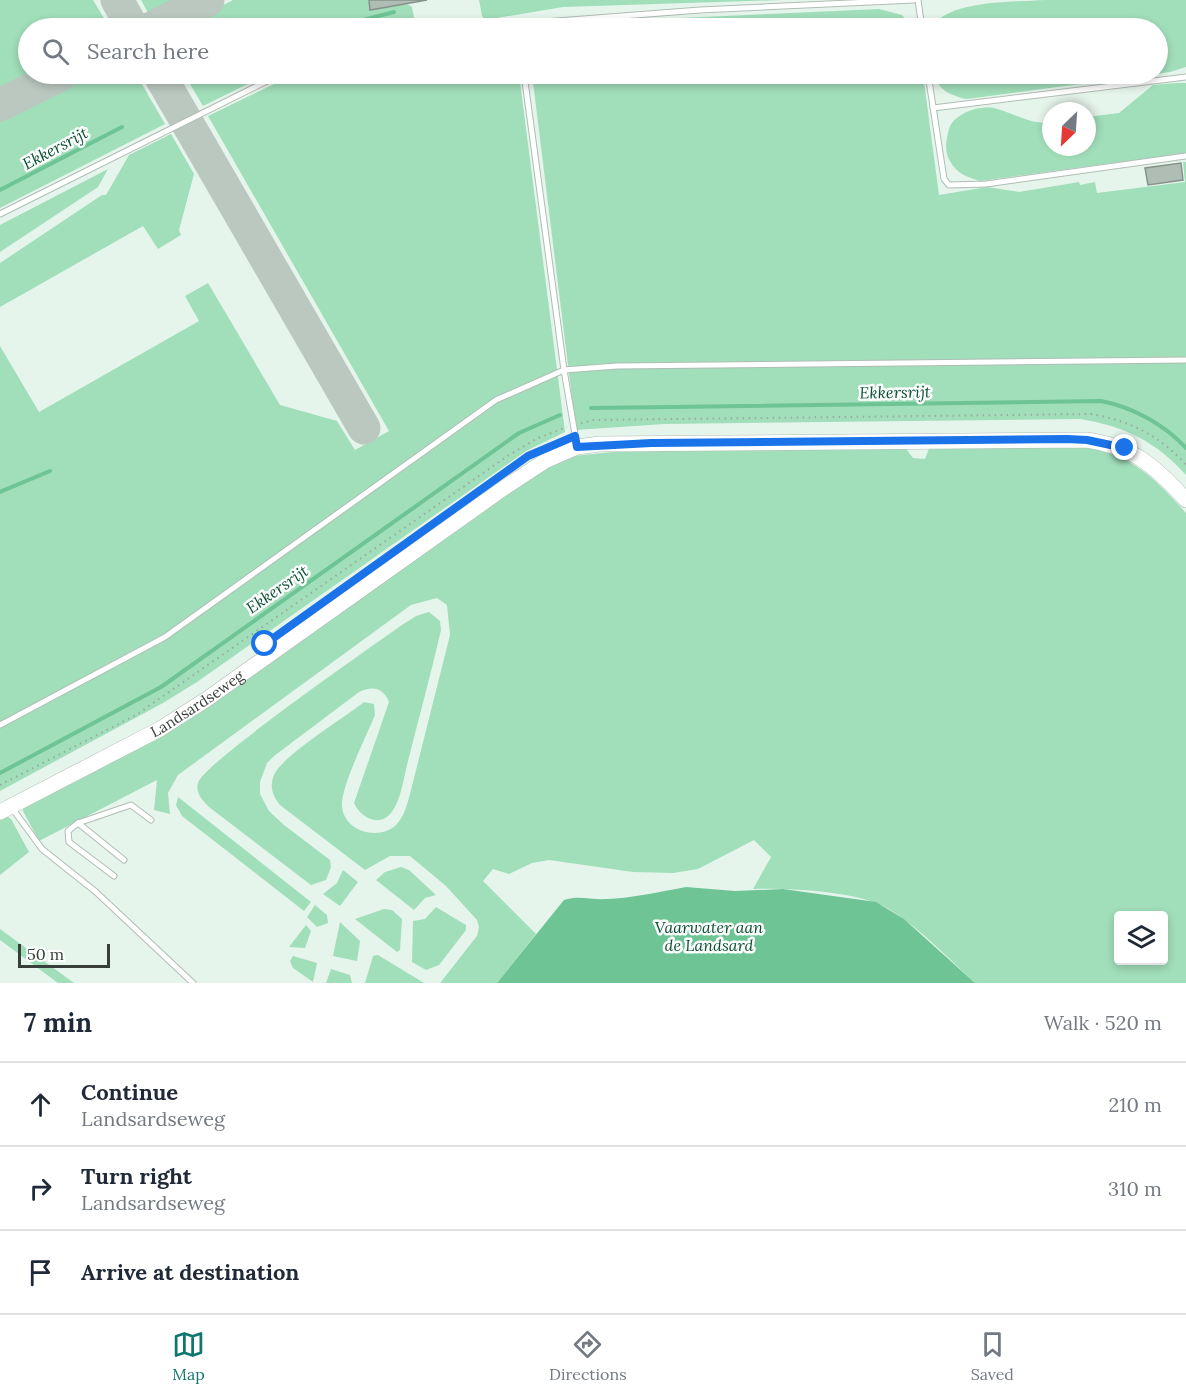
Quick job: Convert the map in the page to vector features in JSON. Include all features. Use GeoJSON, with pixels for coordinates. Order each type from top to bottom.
{"type":"FeatureCollection","features":[{"type":"Feature","properties":{"kind":"street","name":"Landsardseweg"},"geometry":{"type":"LineString","coordinates":[[5,809],[159,729],[197,705],[501,490],[545,461],[577,447],[641,443],[1087,440],[1125,448],[1142,458],[1186,500]]}},
{"type":"Feature","properties":{"kind":"lane"},"geometry":{"type":"LineString","coordinates":[[608,18],[699,10],[916,0],[920,18]]}},
{"type":"Feature","properties":{"kind":"lane"},"geometry":{"type":"LineString","coordinates":[[1168,79],[1186,77]]}},
{"type":"Feature","properties":{"kind":"lane"},"geometry":{"type":"LineString","coordinates":[[0,214],[261,84]]}},
{"type":"Feature","properties":{"kind":"lane"},"geometry":{"type":"LineString","coordinates":[[525,84],[564,370],[577,447]]}},
{"type":"Feature","properties":{"kind":"lane"},"geometry":{"type":"LineString","coordinates":[[929,84],[944,179],[948,185],[955,186],[1186,156]]}},
{"type":"Feature","properties":{"kind":"lane"},"geometry":{"type":"LineString","coordinates":[[933,108],[1129,84]]}},
{"type":"Feature","properties":{"kind":"lane"},"geometry":{"type":"LineString","coordinates":[[0,725],[165,638],[496,400],[564,370],[617,366],[1186,360]]}},
{"type":"Feature","properties":{"kind":"lane"},"geometry":{"type":"LineString","coordinates":[[114,876],[69,842],[68,831],[78,823],[130,805],[151,820]]}},
{"type":"Feature","properties":{"kind":"lane"},"geometry":{"type":"LineString","coordinates":[[5,809],[42,849],[96,892],[193,983]]}},
{"type":"Feature","properties":{"kind":"lane"},"geometry":{"type":"LineString","coordinates":[[78,823],[124,860]]}},
{"type":"Feature","properties":{"kind":"path"},"geometry":{"type":"LineString","coordinates":[[0,785],[136,715],[508,455],[538,438],[573,425],[594,420],[1091,414],[1127,422],[1146,432],[1186,465]]}},
{"type":"Feature","properties":{"kind":"shaded area"},"geometry":{"type":"Polygon","coordinates":[[[0,0],[93,0],[104,18],[18,18],[18,84],[0,93],[0,0]]]}},
{"type":"Feature","properties":{"kind":"shaded area"},"geometry":{"type":"Polygon","coordinates":[[[141,0],[186,0],[151,18],[141,0]]]}},
{"type":"Feature","properties":{"kind":"shaded area"},"geometry":{"type":"Polygon","coordinates":[[[233,0],[369,0],[371,10],[407,4],[412,7],[414,18],[198,18],[233,0]]]}},
{"type":"Feature","properties":{"kind":"shaded area"},"geometry":{"type":"Polygon","coordinates":[[[479,0],[783,0],[563,7],[497,18],[482,16],[479,0]]]}},
{"type":"Feature","properties":{"kind":"shaded area"},"geometry":{"type":"Polygon","coordinates":[[[1186,0],[1186,67],[1168,72],[1168,18],[942,18],[966,7],[999,2],[1186,0]]]}},
{"type":"Feature","properties":{"kind":"shaded area"},"geometry":{"type":"Polygon","coordinates":[[[879,9],[902,15],[905,18],[681,18],[879,9]]]}},
{"type":"Feature","properties":{"kind":"shaded area"},"geometry":{"type":"Polygon","coordinates":[[[1186,83],[1186,153],[980,181],[959,172],[948,157],[946,145],[952,123],[962,114],[984,108],[1004,111],[1030,121],[1042,123],[1042,156],[1096,156],[1096,116],[1119,113],[1153,85],[1186,83]]]}},
{"type":"Feature","properties":{"kind":"shaded area"},"geometry":{"type":"Polygon","coordinates":[[[68,84],[142,84],[165,124],[0,208],[0,117],[68,84]]]}},
{"type":"Feature","properties":{"kind":"shaded area"},"geometry":{"type":"Polygon","coordinates":[[[190,84],[248,84],[203,106],[190,84]]]}},
{"type":"Feature","properties":{"kind":"shaded area"},"geometry":{"type":"Polygon","coordinates":[[[274,84],[520,84],[565,432],[526,451],[197,682],[163,703],[0,791],[0,346],[39,412],[199,321],[185,296],[208,283],[280,405],[337,421],[355,450],[389,431],[208,116],[274,84]]]}},
{"type":"Feature","properties":{"kind":"shaded area"},"geometry":{"type":"Polygon","coordinates":[[[533,84],[924,84],[939,195],[987,187],[1019,192],[1079,182],[1080,185],[1095,182],[1097,193],[1185,182],[1183,162],[1186,162],[1186,475],[1163,453],[1139,437],[1111,426],[1080,419],[664,424],[576,430],[533,84]]]}},
{"type":"Feature","properties":{"kind":"shaded area"},"geometry":{"type":"Polygon","coordinates":[[[939,84],[1080,84],[967,99],[942,88],[939,84]]]}},
{"type":"Feature","properties":{"kind":"shaded area"},"geometry":{"type":"Polygon","coordinates":[[[171,134],[194,174],[179,230],[181,235],[158,249],[143,226],[0,307],[0,263],[102,195],[106,195],[129,155],[171,134]]]}},
{"type":"Feature","properties":{"kind":"shaded area"},"geometry":{"type":"Polygon","coordinates":[[[108,169],[98,187],[0,252],[0,225],[108,169]]]}},
{"type":"Feature","properties":{"kind":"shaded area"},"geometry":{"type":"Polygon","coordinates":[[[1088,445],[1119,457],[1143,471],[1186,513],[1186,983],[975,983],[914,927],[879,904],[825,892],[753,889],[771,857],[754,840],[698,869],[673,873],[633,872],[549,860],[532,863],[509,874],[493,869],[483,881],[536,934],[497,983],[440,983],[477,936],[479,927],[477,920],[446,886],[410,856],[390,856],[365,870],[280,805],[272,787],[274,775],[301,747],[364,702],[374,704],[375,715],[349,775],[342,807],[350,823],[365,832],[382,832],[397,824],[409,798],[450,635],[447,605],[437,598],[411,605],[178,775],[168,793],[170,814],[154,810],[157,780],[39,841],[23,811],[23,806],[111,761],[544,466],[573,456],[613,452],[904,446],[913,458],[925,459],[930,446],[1088,445]]]}},
{"type":"Feature","properties":{"kind":"shaded area"},"geometry":{"type":"Polygon","coordinates":[[[429,612],[440,621],[441,630],[402,788],[391,813],[381,820],[370,819],[361,813],[354,803],[389,702],[384,693],[377,689],[359,692],[267,763],[260,782],[260,794],[269,811],[330,860],[331,867],[326,880],[311,885],[209,807],[199,793],[198,783],[228,753],[291,704],[402,625],[416,616],[429,612]]]}},
{"type":"Feature","properties":{"kind":"shaded area"},"geometry":{"type":"Polygon","coordinates":[[[178,797],[311,902],[304,911],[182,816],[176,805],[178,797]]]}},
{"type":"Feature","properties":{"kind":"shaded area"},"geometry":{"type":"Polygon","coordinates":[[[5,815],[11,819],[29,852],[0,875],[0,817],[5,815]]]}},
{"type":"Feature","properties":{"kind":"shaded area"},"geometry":{"type":"Polygon","coordinates":[[[401,867],[409,870],[436,895],[425,898],[414,910],[376,880],[385,872],[401,867]]]}},
{"type":"Feature","properties":{"kind":"shaded area"},"geometry":{"type":"Polygon","coordinates":[[[343,870],[358,882],[340,906],[323,894],[337,883],[343,870]]]}},
{"type":"Feature","properties":{"kind":"shaded area"},"geometry":{"type":"Polygon","coordinates":[[[315,905],[327,915],[328,923],[317,927],[307,917],[315,905]]]}},
{"type":"Feature","properties":{"kind":"shaded area"},"geometry":{"type":"Polygon","coordinates":[[[436,907],[466,925],[466,930],[439,965],[426,970],[412,962],[413,921],[425,919],[436,907]]]}},
{"type":"Feature","properties":{"kind":"shaded area"},"geometry":{"type":"Polygon","coordinates":[[[384,909],[392,910],[402,919],[400,950],[397,952],[355,919],[384,909]]]}},
{"type":"Feature","properties":{"kind":"shaded area"},"geometry":{"type":"Polygon","coordinates":[[[340,922],[360,941],[357,961],[333,956],[340,922]]]}},
{"type":"Feature","properties":{"kind":"shaded area"},"geometry":{"type":"Polygon","coordinates":[[[306,925],[311,931],[305,948],[289,947],[306,925]]]}},
{"type":"Feature","properties":{"kind":"shaded area"},"geometry":{"type":"Polygon","coordinates":[[[0,929],[74,983],[58,983],[0,940],[0,929]]]}},
{"type":"Feature","properties":{"kind":"shaded area"},"geometry":{"type":"Polygon","coordinates":[[[378,955],[424,983],[365,983],[373,956],[378,955]]]}},
{"type":"Feature","properties":{"kind":"shaded area"},"geometry":{"type":"Polygon","coordinates":[[[293,956],[317,963],[313,982],[293,968],[290,961],[293,956]]]}},
{"type":"Feature","properties":{"kind":"shaded area"},"geometry":{"type":"Polygon","coordinates":[[[331,969],[350,975],[352,983],[326,983],[331,969]]]}},
{"type":"Feature","properties":{"kind":"water","name":"Vaarwater aan de Landsard"},"geometry":{"type":"Polygon","coordinates":[[[686,887],[735,891],[783,889],[876,902],[904,919],[975,983],[497,983],[564,900],[626,897],[686,887]]]}},
{"type":"Feature","properties":{"kind":"building"},"geometry":{"type":"Polygon","coordinates":[[[369,0],[427,0],[370,10],[369,0]]]}},
{"type":"Feature","properties":{"kind":"building"},"geometry":{"type":"Polygon","coordinates":[[[1181,163],[1183,180],[1148,185],[1145,168],[1181,163]]]}},
{"type":"Feature","properties":{"kind":"waterway","name":"Ekkersrijt"},"geometry":{"type":"LineString","coordinates":[[371,18],[394,12]]}},
{"type":"Feature","properties":{"kind":"waterway","name":"Ekkersrijt"},"geometry":{"type":"LineString","coordinates":[[0,190],[122,127]]}},
{"type":"Feature","properties":{"kind":"waterway","name":"Ekkersrijt"},"geometry":{"type":"LineString","coordinates":[[591,408],[1101,401],[1136,412],[1158,424],[1186,448]]}},
{"type":"Feature","properties":{"kind":"waterway","name":"Ekkersrijt"},"geometry":{"type":"LineString","coordinates":[[0,773],[161,687],[519,433],[560,415]]}},
{"type":"Feature","properties":{"kind":"waterway"},"geometry":{"type":"LineString","coordinates":[[0,492],[50,471]]}},
{"type":"Feature","properties":{"kind":"taxiway"},"geometry":{"type":"LineString","coordinates":[[117,0],[127,18]]}},
{"type":"Feature","properties":{"kind":"taxiway"},"geometry":{"type":"LineString","coordinates":[[171,18],[208,0]]}},
{"type":"Feature","properties":{"kind":"taxiway"},"geometry":{"type":"LineString","coordinates":[[0,105],[42,84]]}},
{"type":"Feature","properties":{"kind":"taxiway"},"geometry":{"type":"LineString","coordinates":[[165,84],[364,428]]}},
{"type":"Feature","properties":{"kind":"route"},"geometry":{"type":"LineString","coordinates":[[265,644],[528,456],[557,441],[575,436],[577,447],[651,443],[1067,439],[1108,443],[1125,448]]}}]}
